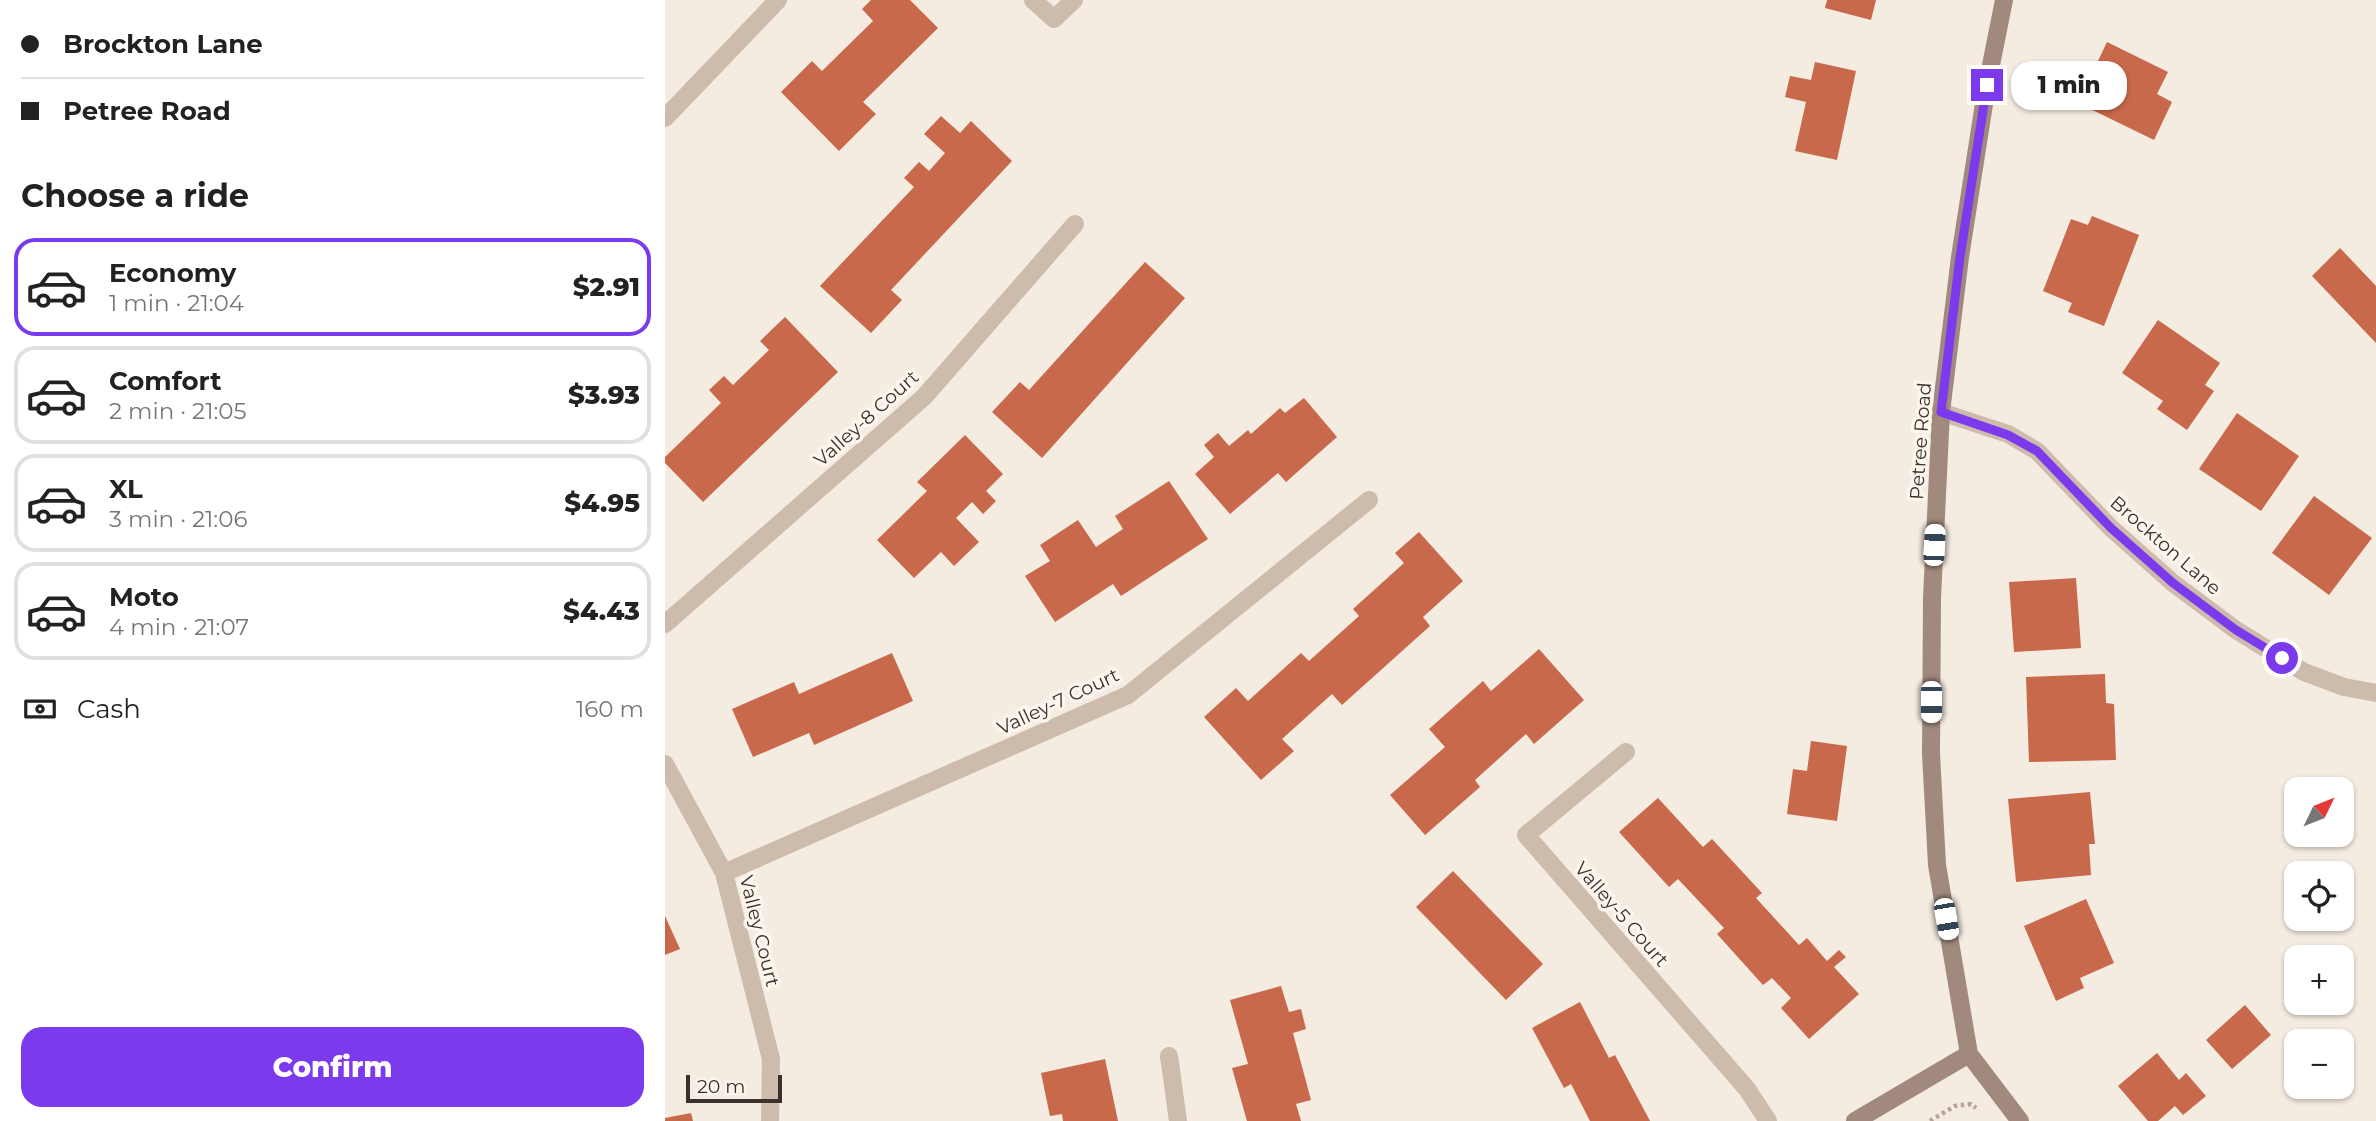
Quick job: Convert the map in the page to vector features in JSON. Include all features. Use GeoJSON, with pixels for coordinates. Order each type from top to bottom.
{"type":"FeatureCollection","features":[{"type":"Feature","properties":{"kind":"street"},"geometry":{"type":"LineString","coordinates":[[665,118],[778,0]]}},
{"type":"Feature","properties":{"kind":"street"},"geometry":{"type":"LineString","coordinates":[[1033,0],[1054,19],[1074,0]]}},
{"type":"Feature","properties":{"kind":"street","name":"Petree Road"},"geometry":{"type":"LineString","coordinates":[[2004,0],[1987,85],[1964,231],[1941,412],[1932,598],[1931,754],[1937,865],[1969,1054],[2020,1121]]}},
{"type":"Feature","properties":{"kind":"street","name":"Valley-8 Court"},"geometry":{"type":"LineString","coordinates":[[665,624],[924,397],[1075,224]]}},
{"type":"Feature","properties":{"kind":"street","name":"Brockton Lane"},"geometry":{"type":"LineString","coordinates":[[1941,412],[2008,435],[2037,451],[2111,528],[2173,583],[2236,630],[2304,671],[2344,687],[2376,693]]}},
{"type":"Feature","properties":{"kind":"street","name":"Valley-7 Court"},"geometry":{"type":"LineString","coordinates":[[724,873],[1128,695],[1369,499]]}},
{"type":"Feature","properties":{"kind":"street","name":"Valley-5 Court"},"geometry":{"type":"LineString","coordinates":[[1626,752],[1526,835],[1747,1089],[1768,1121]]}},
{"type":"Feature","properties":{"kind":"street","name":"Valley Court"},"geometry":{"type":"LineString","coordinates":[[665,764],[724,873],[771,1059],[770,1121]]}},
{"type":"Feature","properties":{"kind":"street"},"geometry":{"type":"LineString","coordinates":[[1855,1121],[1969,1054]]}},
{"type":"Feature","properties":{"kind":"street"},"geometry":{"type":"LineString","coordinates":[[1169,1056],[1178,1121]]}},
{"type":"Feature","properties":{"kind":"path"},"geometry":{"type":"LineString","coordinates":[[1930,1121],[1955,1107],[1971,1104],[1980,1112]]}},
{"type":"Feature","properties":{"kind":"building"},"geometry":{"type":"Polygon","coordinates":[[[871,0],[910,0],[938,28],[863,102],[876,114],[839,151],[781,92],[812,61],[822,71],[873,21],[862,9],[871,0]]]}},
{"type":"Feature","properties":{"kind":"building"},"geometry":{"type":"Polygon","coordinates":[[[1827,0],[1876,0],[1871,20],[1825,8],[1827,0]]]}},
{"type":"Feature","properties":{"kind":"building"},"geometry":{"type":"Polygon","coordinates":[[[2107,42],[2168,72],[2157,94],[2172,102],[2154,140],[2078,103],[2107,42]]]}},
{"type":"Feature","properties":{"kind":"building"},"geometry":{"type":"Polygon","coordinates":[[[1815,62],[1856,71],[1837,160],[1795,151],[1806,102],[1785,97],[1790,76],[1811,80],[1815,62]]]}},
{"type":"Feature","properties":{"kind":"building"},"geometry":{"type":"Polygon","coordinates":[[[941,116],[960,133],[971,121],[1012,161],[891,290],[902,300],[871,333],[820,286],[914,187],[904,178],[919,162],[929,171],[945,153],[924,134],[941,116]]]}},
{"type":"Feature","properties":{"kind":"building"},"geometry":{"type":"Polygon","coordinates":[[[2092,216],[2139,235],[2104,326],[2068,312],[2072,303],[2043,291],[2071,219],[2088,225],[2092,216]]]}},
{"type":"Feature","properties":{"kind":"building"},"geometry":{"type":"Polygon","coordinates":[[[2340,248],[2376,286],[2376,343],[2312,276],[2340,248]]]}},
{"type":"Feature","properties":{"kind":"building"},"geometry":{"type":"Polygon","coordinates":[[[1145,262],[1185,298],[1042,458],[992,412],[1020,382],[1029,390],[1145,262]]]}},
{"type":"Feature","properties":{"kind":"building"},"geometry":{"type":"Polygon","coordinates":[[[785,317],[838,372],[703,502],[665,463],[665,457],[721,403],[709,390],[724,376],[733,385],[769,350],[760,341],[785,317]]]}},
{"type":"Feature","properties":{"kind":"building"},"geometry":{"type":"Polygon","coordinates":[[[2158,320],[2220,363],[2205,385],[2214,391],[2187,430],[2157,409],[2163,401],[2122,373],[2158,320]]]}},
{"type":"Feature","properties":{"kind":"building"},"geometry":{"type":"Polygon","coordinates":[[[1304,398],[1337,437],[1286,482],[1278,473],[1230,514],[1195,474],[1214,457],[1204,445],[1218,433],[1229,446],[1248,430],[1251,434],[1280,408],[1285,413],[1304,398]]]}},
{"type":"Feature","properties":{"kind":"building"},"geometry":{"type":"Polygon","coordinates":[[[2237,413],[2299,456],[2261,511],[2199,469],[2237,413]]]}},
{"type":"Feature","properties":{"kind":"building"},"geometry":{"type":"Polygon","coordinates":[[[965,435],[1003,474],[986,491],[996,501],[983,514],[972,502],[956,518],[979,542],[954,566],[941,552],[914,578],[877,540],[927,491],[917,482],[965,435]]]}},
{"type":"Feature","properties":{"kind":"building"},"geometry":{"type":"Polygon","coordinates":[[[1169,481],[1208,539],[1121,596],[1113,584],[1055,622],[1025,576],[1050,561],[1040,545],[1078,520],[1096,547],[1123,529],[1115,516],[1169,481]]]}},
{"type":"Feature","properties":{"kind":"building"},"geometry":{"type":"Polygon","coordinates":[[[2314,496],[2372,538],[2329,595],[2272,553],[2314,496]]]}},
{"type":"Feature","properties":{"kind":"building"},"geometry":{"type":"Polygon","coordinates":[[[1419,532],[1463,581],[1423,617],[1430,626],[1342,705],[1332,694],[1282,739],[1294,751],[1261,780],[1204,717],[1236,688],[1248,701],[1301,653],[1309,661],[1359,616],[1353,609],[1404,563],[1395,553],[1419,532]]]}},
{"type":"Feature","properties":{"kind":"building"},"geometry":{"type":"Polygon","coordinates":[[[2076,578],[2081,648],[2014,652],[2009,582],[2076,578]]]}},
{"type":"Feature","properties":{"kind":"building"},"geometry":{"type":"Polygon","coordinates":[[[1539,649],[1584,700],[1534,744],[1526,734],[1475,780],[1480,787],[1425,835],[1390,795],[1445,747],[1429,729],[1483,681],[1491,691],[1539,649]]]}},
{"type":"Feature","properties":{"kind":"building"},"geometry":{"type":"Polygon","coordinates":[[[892,653],[913,701],[814,745],[809,733],[753,757],[732,709],[794,682],[799,694],[892,653]]]}},
{"type":"Feature","properties":{"kind":"building"},"geometry":{"type":"Polygon","coordinates":[[[2105,674],[2106,703],[2114,704],[2116,760],[2029,762],[2026,677],[2105,674]]]}},
{"type":"Feature","properties":{"kind":"building"},"geometry":{"type":"Polygon","coordinates":[[[1811,741],[1847,746],[1837,821],[1787,814],[1793,769],[1807,771],[1811,741]]]}},
{"type":"Feature","properties":{"kind":"building"},"geometry":{"type":"Polygon","coordinates":[[[2090,792],[2095,844],[2089,844],[2091,875],[2016,882],[2008,799],[2090,792]]]}},
{"type":"Feature","properties":{"kind":"building"},"geometry":{"type":"Polygon","coordinates":[[[1658,798],[1703,847],[1712,839],[1762,893],[1756,898],[1799,945],[1807,938],[1827,961],[1839,950],[1846,957],[1834,967],[1859,994],[1809,1039],[1781,1008],[1791,998],[1772,978],[1763,985],[1717,934],[1724,928],[1678,879],[1669,887],[1619,832],[1658,798]]]}},
{"type":"Feature","properties":{"kind":"building"},"geometry":{"type":"Polygon","coordinates":[[[1453,871],[1543,964],[1506,1000],[1416,907],[1453,871]]]}},
{"type":"Feature","properties":{"kind":"building"},"geometry":{"type":"Polygon","coordinates":[[[2086,899],[2114,963],[2080,978],[2084,988],[2056,1001],[2024,926],[2086,899]]]}},
{"type":"Feature","properties":{"kind":"building"},"geometry":{"type":"Polygon","coordinates":[[[665,916],[680,949],[665,955],[665,916]]]}},
{"type":"Feature","properties":{"kind":"building"},"geometry":{"type":"Polygon","coordinates":[[[1281,986],[1289,1012],[1301,1009],[1306,1029],[1293,1033],[1311,1100],[1296,1104],[1301,1121],[1247,1121],[1232,1068],[1248,1064],[1230,1000],[1281,986]]]}},
{"type":"Feature","properties":{"kind":"building"},"geometry":{"type":"Polygon","coordinates":[[[1580,1002],[1609,1058],[1615,1055],[1650,1121],[1590,1121],[1571,1084],[1564,1088],[1532,1028],[1580,1002]]]}},
{"type":"Feature","properties":{"kind":"building"},"geometry":{"type":"Polygon","coordinates":[[[2245,1005],[2271,1035],[2232,1069],[2206,1040],[2245,1005]]]}},
{"type":"Feature","properties":{"kind":"building"},"geometry":{"type":"Polygon","coordinates":[[[2157,1053],[2179,1080],[2186,1073],[2206,1096],[2183,1115],[2175,1106],[2158,1121],[2148,1121],[2118,1086],[2157,1053]]]}},
{"type":"Feature","properties":{"kind":"building"},"geometry":{"type":"Polygon","coordinates":[[[1105,1059],[1118,1121],[1063,1121],[1062,1114],[1050,1116],[1041,1073],[1105,1059]]]}},
{"type":"Feature","properties":{"kind":"building"},"geometry":{"type":"Polygon","coordinates":[[[691,1113],[693,1121],[665,1121],[665,1118],[691,1113]]]}},
{"type":"Feature","properties":{"kind":"route"},"geometry":{"type":"LineString","coordinates":[[1987,85],[1960,257],[1941,412],[2008,435],[2037,451],[2111,528],[2173,583],[2236,630],[2282,658]]}}]}
